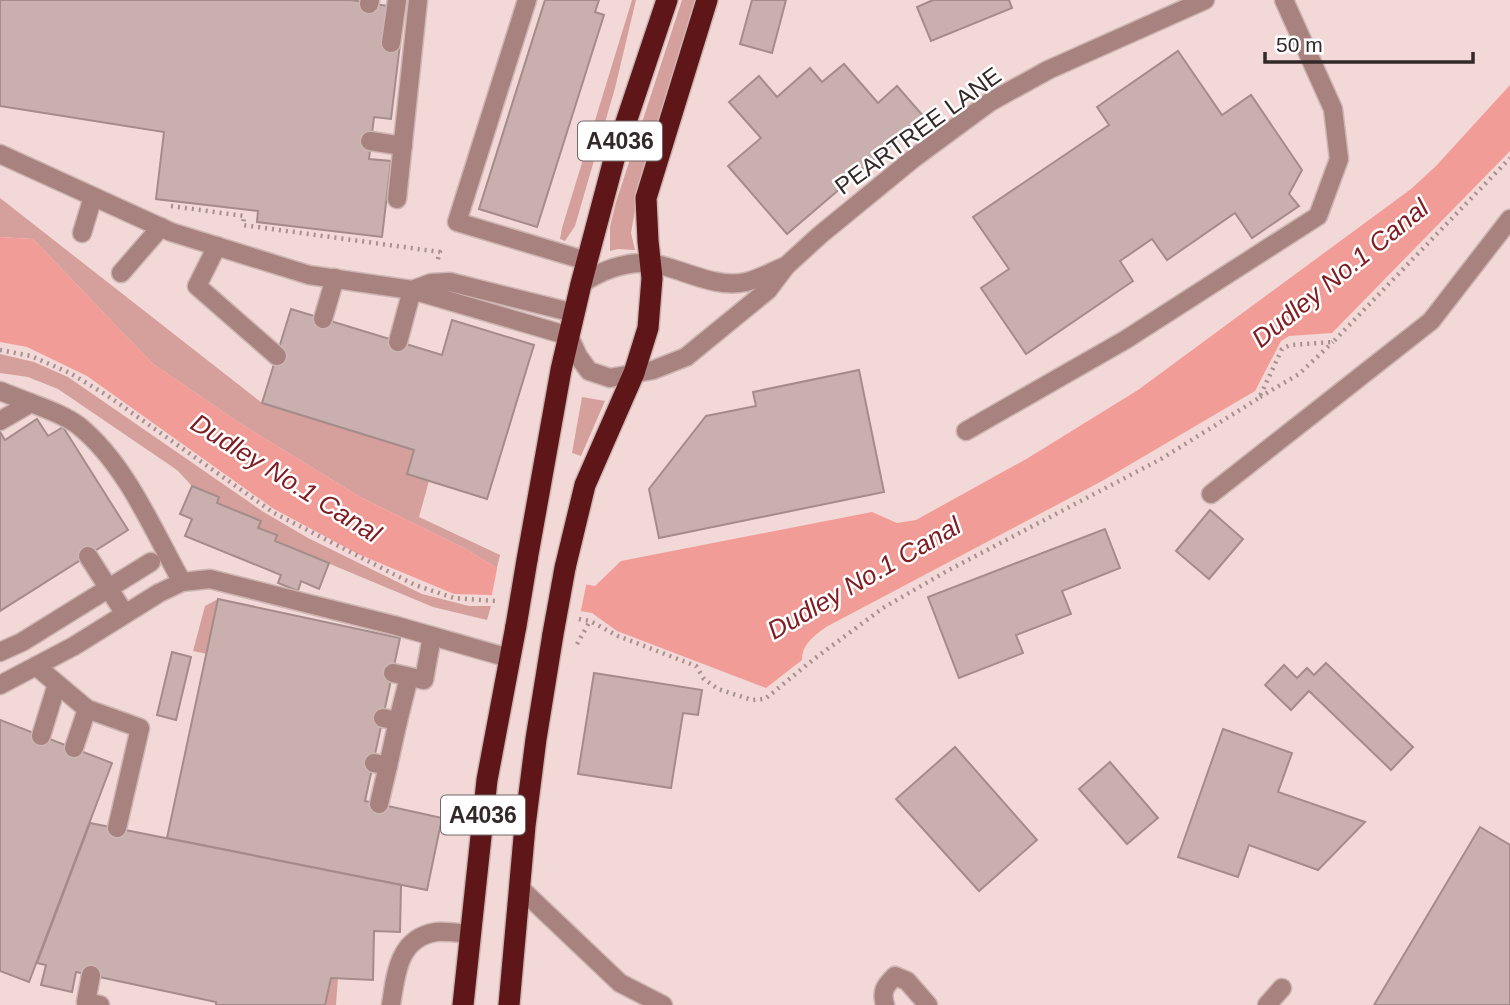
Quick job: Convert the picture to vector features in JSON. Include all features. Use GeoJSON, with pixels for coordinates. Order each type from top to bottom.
{"type":"FeatureCollection","features":[{"type":"Feature","properties":{"kind":"highway","name":"A4036"},"geometry":{"type":"LineString","coordinates":[[463,1005],[487,780],[569,336],[616,152],[667,0]]}},
{"type":"Feature","properties":{"kind":"highway","name":"A4036"},"geometry":{"type":"LineString","coordinates":[[509,1005],[536,738],[565,568],[585,485],[634,373],[648,328],[652,304],[646,198],[707,0]]}},
{"type":"Feature","properties":{"kind":"street"},"geometry":{"type":"LineString","coordinates":[[391,43],[397,0]]}},
{"type":"Feature","properties":{"kind":"street"},"geometry":{"type":"LineString","coordinates":[[397,199],[418,0]]}},
{"type":"Feature","properties":{"kind":"street","name":"PEARTREE LANE"},"geometry":{"type":"LineString","coordinates":[[569,336],[578,356],[589,371],[610,378],[653,370],[686,356],[768,290],[786,266],[820,235],[914,158],[990,102],[1048,70],[1205,0]]}},
{"type":"Feature","properties":{"kind":"street"},"geometry":{"type":"LineString","coordinates":[[967,431],[1125,340],[1318,216],[1339,159],[1333,109],[1284,0]]}},
{"type":"Feature","properties":{"kind":"street"},"geometry":{"type":"LineString","coordinates":[[531,5],[506,93],[457,222],[487,222],[587,261]]}},
{"type":"Feature","properties":{"kind":"street"},"geometry":{"type":"LineString","coordinates":[[370,141],[403,146]]}},
{"type":"Feature","properties":{"kind":"street"},"geometry":{"type":"LineString","coordinates":[[0,154],[161,227],[217,246],[309,275],[412,290],[569,336]]}},
{"type":"Feature","properties":{"kind":"street"},"geometry":{"type":"LineString","coordinates":[[82,233],[93,197]]}},
{"type":"Feature","properties":{"kind":"street"},"geometry":{"type":"LineString","coordinates":[[1211,494],[1431,321],[1510,219]]}},
{"type":"Feature","properties":{"kind":"street"},"geometry":{"type":"LineString","coordinates":[[121,273],[161,227]]}},
{"type":"Feature","properties":{"kind":"street"},"geometry":{"type":"LineString","coordinates":[[217,246],[197,286],[277,356]]}},
{"type":"Feature","properties":{"kind":"street"},"geometry":{"type":"LineString","coordinates":[[581,284],[613,266],[650,263]]}},
{"type":"Feature","properties":{"kind":"street","name":"PEARTREE LANE"},"geometry":{"type":"LineString","coordinates":[[650,263],[719,282],[745,282],[786,266]]}},
{"type":"Feature","properties":{"kind":"street"},"geometry":{"type":"LineString","coordinates":[[323,319],[335,278]]}},
{"type":"Feature","properties":{"kind":"street"},"geometry":{"type":"LineString","coordinates":[[412,290],[431,283],[450,282],[574,313]]}},
{"type":"Feature","properties":{"kind":"street"},"geometry":{"type":"LineString","coordinates":[[398,342],[412,290]]}},
{"type":"Feature","properties":{"kind":"street"},"geometry":{"type":"LineString","coordinates":[[0,391],[47,409],[78,425],[115,462],[182,582]]}},
{"type":"Feature","properties":{"kind":"street"},"geometry":{"type":"LineString","coordinates":[[0,421],[31,403]]}},
{"type":"Feature","properties":{"kind":"street"},"geometry":{"type":"LineString","coordinates":[[88,556],[125,614]]}},
{"type":"Feature","properties":{"kind":"street"},"geometry":{"type":"LineString","coordinates":[[0,652],[22,642],[151,562]]}},
{"type":"Feature","properties":{"kind":"street"},"geometry":{"type":"LineString","coordinates":[[0,685],[182,582],[210,579],[509,658]]}},
{"type":"Feature","properties":{"kind":"street"},"geometry":{"type":"LineString","coordinates":[[379,804],[381,765],[401,675],[424,680],[432,636]]}},
{"type":"Feature","properties":{"kind":"street"},"geometry":{"type":"LineString","coordinates":[[36,666],[87,709],[140,728],[117,828]]}},
{"type":"Feature","properties":{"kind":"street"},"geometry":{"type":"LineString","coordinates":[[41,736],[57,684]]}},
{"type":"Feature","properties":{"kind":"street"},"geometry":{"type":"LineString","coordinates":[[74,748],[87,709]]}},
{"type":"Feature","properties":{"kind":"street"},"geometry":{"type":"LineString","coordinates":[[520,888],[620,984],[663,1005]]}},
{"type":"Feature","properties":{"kind":"street"},"geometry":{"type":"LineString","coordinates":[[391,1005],[399,963],[405,948],[417,938],[436,932],[469,934]]}},
{"type":"Feature","properties":{"kind":"street"},"geometry":{"type":"LineString","coordinates":[[91,975],[86,1002],[100,1005]]}},
{"type":"Feature","properties":{"kind":"street"},"geometry":{"type":"LineString","coordinates":[[885,1005],[885,985],[895,976],[907,981],[928,1005]]}},
{"type":"Feature","properties":{"kind":"street"},"geometry":{"type":"LineString","coordinates":[[1267,1005],[1282,988]]}},
{"type":"Feature","properties":{"kind":"path"},"geometry":{"type":"LineString","coordinates":[[577,618],[590,621],[618,636],[696,667],[704,679],[718,689],[752,700],[765,699],[814,659],[893,602],[1161,459],[1299,374],[1510,158]]}},
{"type":"Feature","properties":{"kind":"path"},"geometry":{"type":"LineString","coordinates":[[163,205],[244,216],[243,225],[440,251],[431,283]]}},
{"type":"Feature","properties":{"kind":"path"},"geometry":{"type":"LineString","coordinates":[[1259,398],[1282,349],[1290,345],[1333,342]]}},
{"type":"Feature","properties":{"kind":"path"},"geometry":{"type":"LineString","coordinates":[[0,349],[31,356],[70,373],[108,396],[274,513],[415,585],[454,598],[501,603]]}},
{"type":"Feature","properties":{"kind":"path"},"geometry":{"type":"LineString","coordinates":[[576,647],[590,621]]}},
{"type":"Feature","properties":{"kind":"shaded area"},"geometry":{"type":"Polygon","coordinates":[[[632,0],[636,0],[615,88],[575,226],[565,241],[560,239],[562,228],[632,0]]]}},
{"type":"Feature","properties":{"kind":"shaded area"},"geometry":{"type":"Polygon","coordinates":[[[682,0],[698,0],[637,199],[631,233],[635,250],[610,251],[610,227],[616,202],[682,0]]]}},
{"type":"Feature","properties":{"kind":"shaded area"},"geometry":{"type":"Polygon","coordinates":[[[0,198],[262,403],[414,450],[407,474],[429,481],[419,517],[500,555],[497,568],[466,549],[360,497],[238,422],[152,363],[33,239],[0,237],[0,198]]]}},
{"type":"Feature","properties":{"kind":"shaded area"},"geometry":{"type":"Polygon","coordinates":[[[0,354],[34,362],[68,377],[262,511],[308,538],[422,594],[469,606],[491,606],[487,620],[433,607],[275,541],[277,535],[258,528],[217,503],[219,497],[192,486],[177,470],[58,389],[28,377],[0,373],[0,354]]]}},
{"type":"Feature","properties":{"kind":"shaded area"},"geometry":{"type":"Polygon","coordinates":[[[582,397],[605,401],[581,456],[572,453],[582,397]]]}},
{"type":"Feature","properties":{"kind":"shaded area"},"geometry":{"type":"Polygon","coordinates":[[[218,599],[207,654],[193,651],[205,606],[218,599]]]}},
{"type":"Feature","properties":{"kind":"shaded area"},"geometry":{"type":"Polygon","coordinates":[[[331,978],[338,978],[336,1005],[325,1005],[331,978]]]}},
{"type":"Feature","properties":{"kind":"water","name":"Dudley No.1 Canal"},"geometry":{"type":"Polygon","coordinates":[[[1510,85],[1510,151],[1332,333],[1289,336],[1281,341],[1255,391],[1102,481],[826,627],[806,645],[802,660],[766,688],[617,631],[592,613],[489,595],[454,594],[358,554],[274,509],[87,376],[27,347],[0,342],[0,237],[33,239],[152,363],[238,422],[360,497],[466,549],[497,568],[595,586],[621,561],[872,512],[897,523],[916,520],[1028,458],[1138,390],[1411,189],[1436,166],[1510,85]]]}},
{"type":"Feature","properties":{"kind":"pier"},"geometry":{"type":"Polygon","coordinates":[[[498,564],[587,581],[580,615],[491,599],[498,564]]]}},
{"type":"Feature","properties":{"kind":"building"},"geometry":{"type":"Polygon","coordinates":[[[0,0],[351,0],[388,6],[383,42],[400,44],[391,119],[374,117],[369,159],[391,161],[382,237],[257,222],[258,211],[156,199],[164,132],[0,106],[0,0]]]}},
{"type":"Feature","properties":{"kind":"building"},"geometry":{"type":"Polygon","coordinates":[[[545,0],[599,0],[595,12],[604,15],[537,227],[479,209],[545,0]]]}},
{"type":"Feature","properties":{"kind":"building"},"geometry":{"type":"Polygon","coordinates":[[[752,0],[786,0],[772,53],[740,44],[752,0]]]}},
{"type":"Feature","properties":{"kind":"building"},"geometry":{"type":"Polygon","coordinates":[[[933,0],[1009,0],[1012,8],[931,41],[917,7],[933,0]]]}},
{"type":"Feature","properties":{"kind":"building"},"geometry":{"type":"Polygon","coordinates":[[[1178,51],[1222,115],[1251,95],[1302,170],[1289,194],[1299,206],[1252,238],[1235,213],[1167,260],[1152,239],[1120,261],[1133,281],[1026,354],[981,288],[1009,269],[973,217],[1109,125],[1097,107],[1178,51]]]}},
{"type":"Feature","properties":{"kind":"building"},"geometry":{"type":"Polygon","coordinates":[[[844,64],[878,103],[897,86],[924,117],[787,234],[728,166],[761,138],[729,102],[759,76],[777,97],[810,68],[822,82],[844,64]]]}},
{"type":"Feature","properties":{"kind":"building"},"geometry":{"type":"Polygon","coordinates":[[[291,309],[442,355],[452,320],[534,345],[487,499],[407,474],[414,450],[262,403],[291,309]]]}},
{"type":"Feature","properties":{"kind":"building"},"geometry":{"type":"Polygon","coordinates":[[[859,370],[884,492],[659,538],[649,489],[706,416],[756,406],[753,392],[859,370]]]}},
{"type":"Feature","properties":{"kind":"building"},"geometry":{"type":"Polygon","coordinates":[[[37,419],[48,436],[63,427],[128,530],[0,611],[0,432],[5,440],[37,419]]]}},
{"type":"Feature","properties":{"kind":"building"},"geometry":{"type":"Polygon","coordinates":[[[192,486],[219,497],[217,503],[261,521],[258,528],[277,535],[275,541],[329,563],[319,589],[301,581],[298,591],[278,583],[281,575],[185,536],[192,519],[180,514],[192,486]]]}},
{"type":"Feature","properties":{"kind":"building"},"geometry":{"type":"Polygon","coordinates":[[[1210,510],[1243,539],[1209,579],[1176,551],[1210,510]]]}},
{"type":"Feature","properties":{"kind":"building"},"geometry":{"type":"Polygon","coordinates":[[[1105,529],[1120,568],[1062,591],[1071,614],[1016,635],[1023,653],[959,678],[928,597],[1105,529]]]}},
{"type":"Feature","properties":{"kind":"building"},"geometry":{"type":"Polygon","coordinates":[[[218,599],[400,638],[365,801],[442,818],[427,890],[167,838],[218,599]]]}},
{"type":"Feature","properties":{"kind":"building"},"geometry":{"type":"Polygon","coordinates":[[[172,652],[191,657],[176,720],[157,715],[172,652]]]}},
{"type":"Feature","properties":{"kind":"building"},"geometry":{"type":"Polygon","coordinates":[[[1326,663],[1413,747],[1391,770],[1309,691],[1291,710],[1265,685],[1284,665],[1297,678],[1307,668],[1314,675],[1326,663]]]}},
{"type":"Feature","properties":{"kind":"building"},"geometry":{"type":"Polygon","coordinates":[[[594,673],[702,690],[698,715],[683,713],[671,788],[578,774],[594,673]]]}},
{"type":"Feature","properties":{"kind":"building"},"geometry":{"type":"Polygon","coordinates":[[[0,720],[112,763],[29,982],[0,971],[0,720]]]}},
{"type":"Feature","properties":{"kind":"building"},"geometry":{"type":"Polygon","coordinates":[[[1223,729],[1292,753],[1278,792],[1365,822],[1318,870],[1249,845],[1238,877],[1178,857],[1223,729]]]}},
{"type":"Feature","properties":{"kind":"building"},"geometry":{"type":"Polygon","coordinates":[[[955,747],[1037,840],[979,891],[896,799],[955,747]]]}},
{"type":"Feature","properties":{"kind":"building"},"geometry":{"type":"Polygon","coordinates":[[[1110,762],[1158,818],[1127,844],[1079,789],[1110,762]]]}},
{"type":"Feature","properties":{"kind":"building"},"geometry":{"type":"Polygon","coordinates":[[[90,823],[401,885],[400,932],[374,931],[373,980],[331,978],[325,1005],[216,1005],[216,1002],[76,972],[72,992],[41,985],[46,965],[37,963],[90,823]]]}},
{"type":"Feature","properties":{"kind":"building"},"geometry":{"type":"Polygon","coordinates":[[[1480,827],[1510,845],[1510,1005],[1374,1005],[1480,827]]]}}]}
